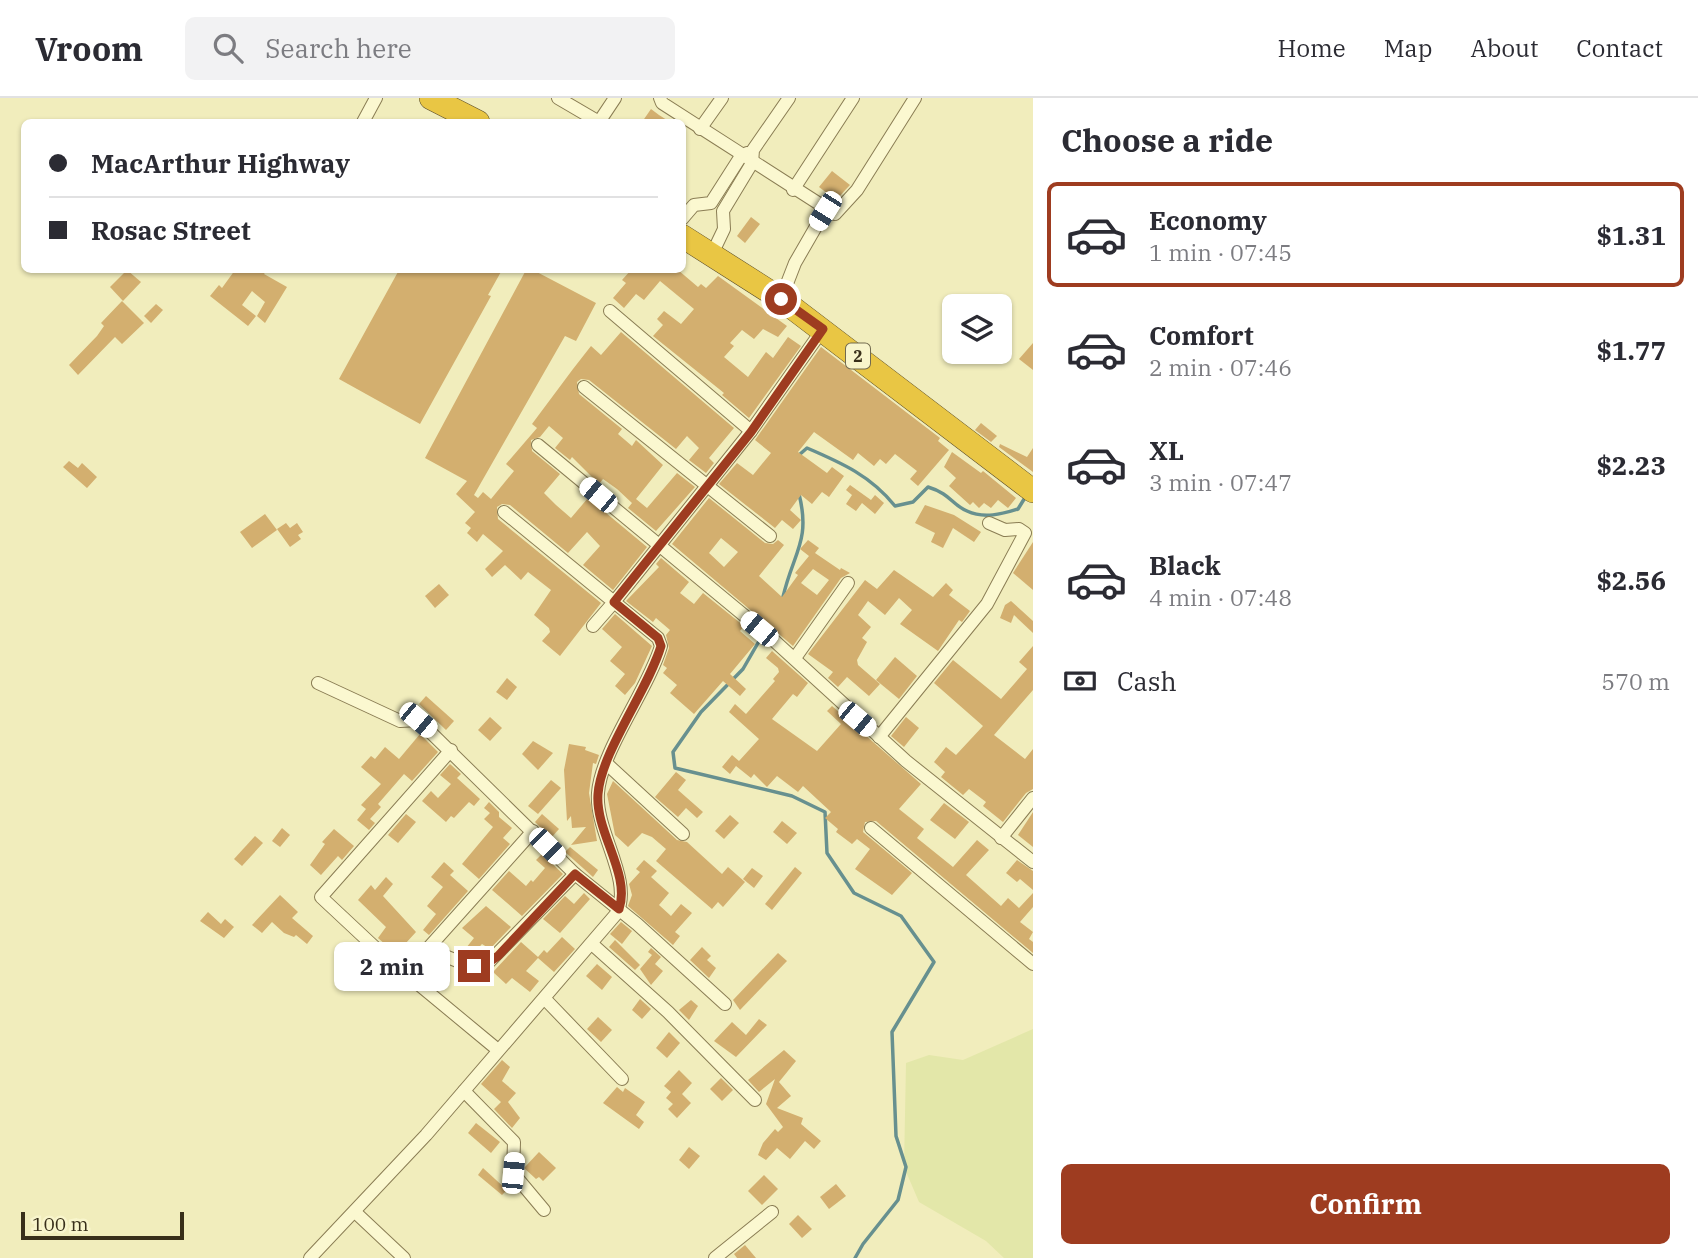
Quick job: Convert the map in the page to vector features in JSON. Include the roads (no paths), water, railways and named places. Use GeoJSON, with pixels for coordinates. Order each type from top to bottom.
{"type":"FeatureCollection","features":[{"type":"Feature","properties":{"kind":"highway"},"geometry":{"type":"LineString","coordinates":[[431,98],[472,119]]}},
{"type":"Feature","properties":{"kind":"highway","name":"2"},"geometry":{"type":"LineString","coordinates":[[686,238],[823,329],[1030,489]]}},
{"type":"Feature","properties":{"kind":"street"},"geometry":{"type":"LineString","coordinates":[[365,119],[376,98]]}},
{"type":"Feature","properties":{"kind":"street"},"geometry":{"type":"LineString","coordinates":[[558,98],[594,119]]}},
{"type":"Feature","properties":{"kind":"street"},"geometry":{"type":"LineString","coordinates":[[601,119],[615,98]]}},
{"type":"Feature","properties":{"kind":"street"},"geometry":{"type":"LineString","coordinates":[[660,98],[662,103],[685,119]]}},
{"type":"Feature","properties":{"kind":"street"},"geometry":{"type":"LineString","coordinates":[[700,129],[722,98]]}},
{"type":"Feature","properties":{"kind":"street"},"geometry":{"type":"LineString","coordinates":[[711,203],[749,156],[789,98]]}},
{"type":"Feature","properties":{"kind":"street"},"geometry":{"type":"LineString","coordinates":[[793,190],[853,98]]}},
{"type":"Feature","properties":{"kind":"street"},"geometry":{"type":"LineString","coordinates":[[686,119],[749,156],[825,211],[837,214],[857,190],[915,98]]}},
{"type":"Feature","properties":{"kind":"street"},"geometry":{"type":"LineString","coordinates":[[712,254],[724,229],[723,211],[749,156]]}},
{"type":"Feature","properties":{"kind":"street"},"geometry":{"type":"LineString","coordinates":[[686,214],[694,205],[711,203],[723,211]]}},
{"type":"Feature","properties":{"kind":"street"},"geometry":{"type":"LineString","coordinates":[[781,299],[795,263],[825,211]]}},
{"type":"Feature","properties":{"kind":"street"},"geometry":{"type":"LineString","coordinates":[[610,311],[751,432]]}},
{"type":"Feature","properties":{"kind":"street"},"geometry":{"type":"LineString","coordinates":[[593,626],[751,432],[823,329]]}},
{"type":"Feature","properties":{"kind":"street"},"geometry":{"type":"LineString","coordinates":[[584,387],[770,536]]}},
{"type":"Feature","properties":{"kind":"street"},"geometry":{"type":"LineString","coordinates":[[538,445],[764,632],[879,737],[1033,862]]}},
{"type":"Feature","properties":{"kind":"street"},"geometry":{"type":"LineString","coordinates":[[310,1258],[464,1091],[592,944],[619,909],[621,885],[598,812],[599,781],[661,646],[658,638],[504,512]]}},
{"type":"Feature","properties":{"kind":"street"},"geometry":{"type":"LineString","coordinates":[[879,737],[987,604],[1025,533],[1019,529],[1005,530],[989,523]]}},
{"type":"Feature","properties":{"kind":"street"},"geometry":{"type":"LineString","coordinates":[[794,659],[848,583]]}},
{"type":"Feature","properties":{"kind":"street"},"geometry":{"type":"LineString","coordinates":[[318,682],[400,721],[418,720],[575,874],[619,909],[725,1004]]}},
{"type":"Feature","properties":{"kind":"street"},"geometry":{"type":"LineString","coordinates":[[451,750],[322,894],[326,903],[498,1050]]}},
{"type":"Feature","properties":{"kind":"street"},"geometry":{"type":"LineString","coordinates":[[607,764],[684,834]]}},
{"type":"Feature","properties":{"kind":"street"},"geometry":{"type":"LineString","coordinates":[[1002,838],[1033,798]]}},
{"type":"Feature","properties":{"kind":"street"},"geometry":{"type":"LineString","coordinates":[[871,828],[1033,964]]}},
{"type":"Feature","properties":{"kind":"street"},"geometry":{"type":"LineString","coordinates":[[406,973],[533,831]]}},
{"type":"Feature","properties":{"kind":"street"},"geometry":{"type":"LineString","coordinates":[[428,949],[467,965],[486,964],[575,874]]}},
{"type":"Feature","properties":{"kind":"street"},"geometry":{"type":"LineString","coordinates":[[592,944],[668,1012],[755,1100]]}},
{"type":"Feature","properties":{"kind":"street"},"geometry":{"type":"LineString","coordinates":[[545,999],[622,1079]]}},
{"type":"Feature","properties":{"kind":"street"},"geometry":{"type":"LineString","coordinates":[[464,1091],[514,1142],[513,1173],[544,1210]]}},
{"type":"Feature","properties":{"kind":"street"},"geometry":{"type":"LineString","coordinates":[[355,1212],[404,1258]]}},
{"type":"Feature","properties":{"kind":"street"},"geometry":{"type":"LineString","coordinates":[[715,1258],[772,1212]]}},
{"type":"Feature","properties":{"kind":"waterway"},"geometry":{"type":"LineString","coordinates":[[799,455],[807,448],[844,465],[876,486],[895,506],[913,502],[928,487],[942,493],[962,508],[980,515],[1018,509],[1026,496]]}},
{"type":"Feature","properties":{"kind":"waterway"},"geometry":{"type":"LineString","coordinates":[[783,597],[802,536],[799,494]]}},
{"type":"Feature","properties":{"kind":"waterway"},"geometry":{"type":"LineString","coordinates":[[770,622],[743,669],[701,712],[673,752],[675,768],[792,796],[825,812],[827,853],[854,893],[901,916],[934,962],[892,1032],[896,1136],[906,1167],[898,1200],[855,1258]]}}]}
